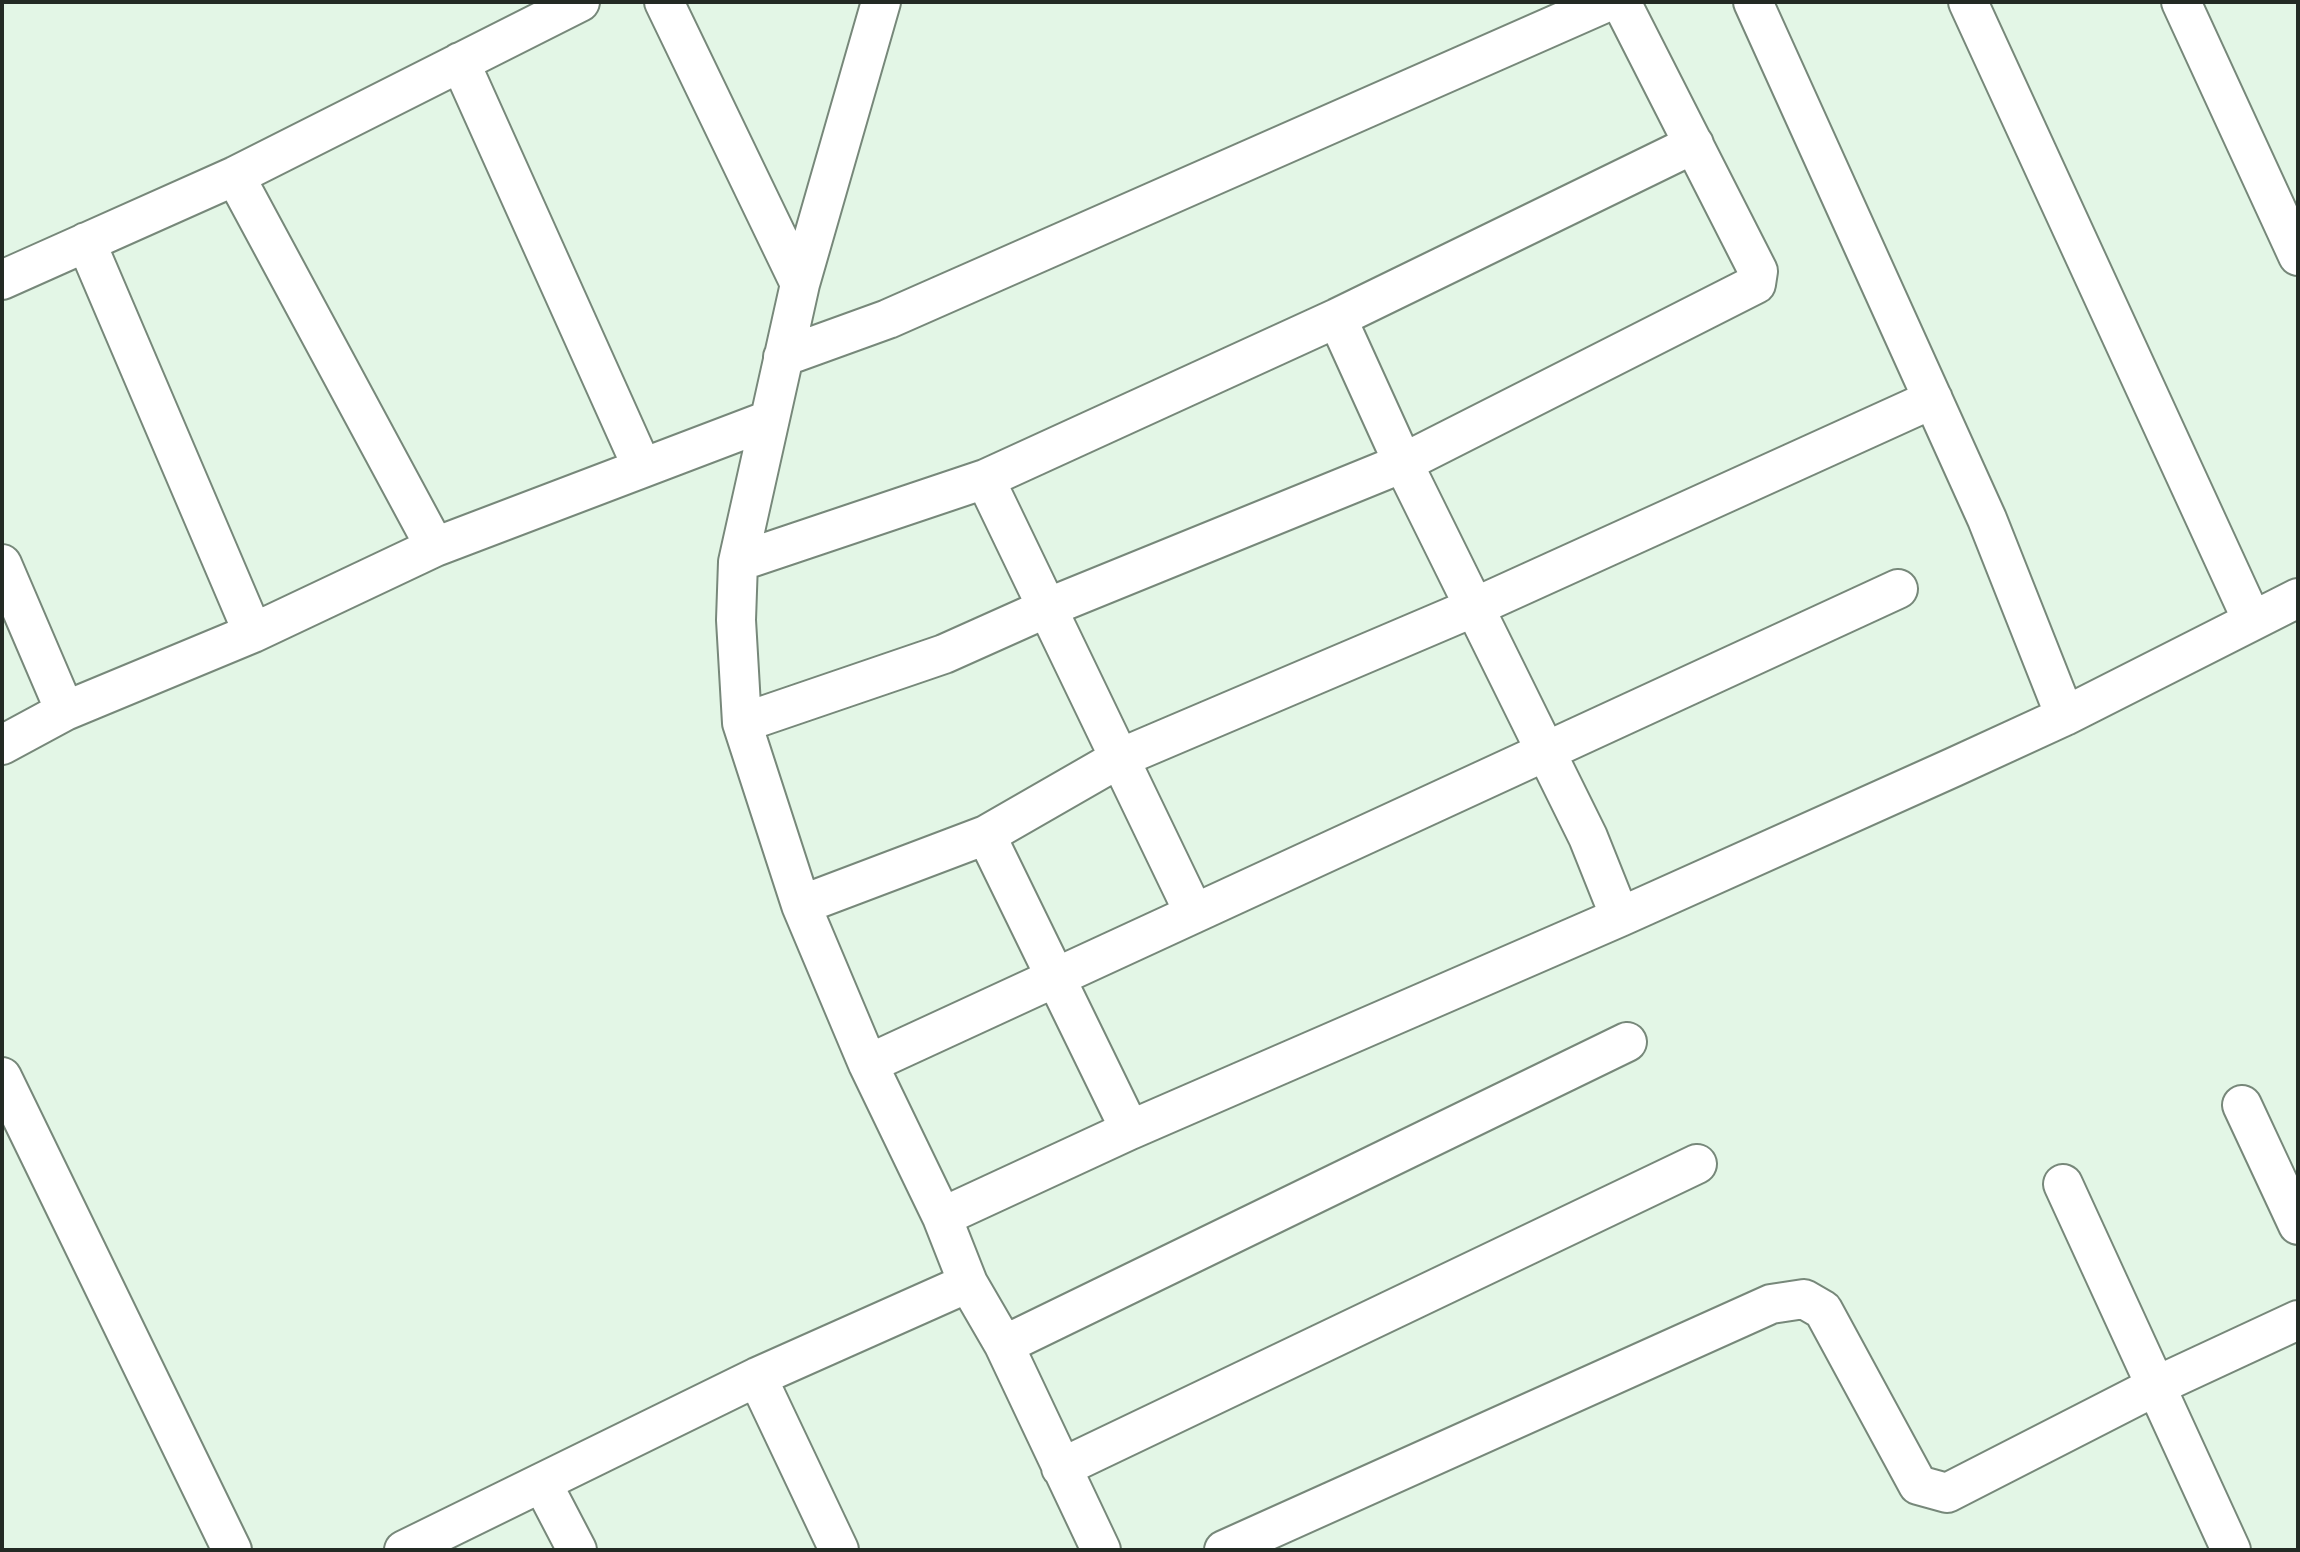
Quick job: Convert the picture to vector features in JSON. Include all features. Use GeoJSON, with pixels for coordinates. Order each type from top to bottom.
{"type":"FeatureCollection","features":[{"type":"Feature","properties":{"kind":"street"},"geometry":{"type":"LineString","coordinates":[[2,280],[235,176],[580,2]]}},
{"type":"Feature","properties":{"kind":"street"},"geometry":{"type":"LineString","coordinates":[[664,2],[800,284]]}},
{"type":"Feature","properties":{"kind":"street"},"geometry":{"type":"LineString","coordinates":[[881,2],[800,284],[738,562],[736,620],[742,723],[801,905],[868,1064],[942,1217],[968,1283],[1004,1345],[1101,1550]]}},
{"type":"Feature","properties":{"kind":"street"},"geometry":{"type":"LineString","coordinates":[[783,357],[888,319],[1607,2]]}},
{"type":"Feature","properties":{"kind":"street"},"geometry":{"type":"LineString","coordinates":[[742,723],[944,654],[1049,607],[1403,463],[1756,284],[1758,271],[1621,2]]}},
{"type":"Feature","properties":{"kind":"street"},"geometry":{"type":"LineString","coordinates":[[1753,2],[1987,519],[2065,716]]}},
{"type":"Feature","properties":{"kind":"street"},"geometry":{"type":"LineString","coordinates":[[1968,2],[2252,620]]}},
{"type":"Feature","properties":{"kind":"street"},"geometry":{"type":"LineString","coordinates":[[2181,2],[2298,256]]}},
{"type":"Feature","properties":{"kind":"street"},"geometry":{"type":"LineString","coordinates":[[460,62],[642,467]]}},
{"type":"Feature","properties":{"kind":"street"},"geometry":{"type":"LineString","coordinates":[[738,562],[985,479],[1337,318],[1694,144]]}},
{"type":"Feature","properties":{"kind":"street"},"geometry":{"type":"LineString","coordinates":[[235,176],[435,547]]}},
{"type":"Feature","properties":{"kind":"street"},"geometry":{"type":"LineString","coordinates":[[86,242],[253,633]]}},
{"type":"Feature","properties":{"kind":"street"},"geometry":{"type":"LineString","coordinates":[[1337,318],[1403,463],[1477,606],[1588,837],[1620,917]]}},
{"type":"Feature","properties":{"kind":"street"},"geometry":{"type":"LineString","coordinates":[[801,905],[986,835],[1120,758],[1477,606],[1933,399]]}},
{"type":"Feature","properties":{"kind":"street"},"geometry":{"type":"LineString","coordinates":[[2,745],[65,711],[253,633],[435,547],[769,420]]}},
{"type":"Feature","properties":{"kind":"street"},"geometry":{"type":"LineString","coordinates":[[985,479],[1194,913]]}},
{"type":"Feature","properties":{"kind":"street"},"geometry":{"type":"LineString","coordinates":[[2,564],[65,711]]}},
{"type":"Feature","properties":{"kind":"street"},"geometry":{"type":"LineString","coordinates":[[868,1064],[1898,589]]}},
{"type":"Feature","properties":{"kind":"street"},"geometry":{"type":"LineString","coordinates":[[942,1217],[1130,1130],[1620,917],[2065,716],[2298,598]]}},
{"type":"Feature","properties":{"kind":"street"},"geometry":{"type":"LineString","coordinates":[[986,835],[1130,1130]]}},
{"type":"Feature","properties":{"kind":"street"},"geometry":{"type":"LineString","coordinates":[[1004,1345],[1627,1042]]}},
{"type":"Feature","properties":{"kind":"street"},"geometry":{"type":"LineString","coordinates":[[2,1077],[232,1550]]}},
{"type":"Feature","properties":{"kind":"street"},"geometry":{"type":"LineString","coordinates":[[2242,1105],[2298,1225]]}},
{"type":"Feature","properties":{"kind":"street"},"geometry":{"type":"LineString","coordinates":[[1061,1468],[1697,1164]]}},
{"type":"Feature","properties":{"kind":"street"},"geometry":{"type":"LineString","coordinates":[[2063,1184],[2231,1550]]}},
{"type":"Feature","properties":{"kind":"street"},"geometry":{"type":"LineString","coordinates":[[404,1550],[757,1377],[968,1283]]}},
{"type":"Feature","properties":{"kind":"street"},"geometry":{"type":"LineString","coordinates":[[1224,1550],[1747,1314],[1791,1299],[1814,1302],[1823,1310],[1918,1485],[1947,1493],[2156,1386],[2298,1320]]}},
{"type":"Feature","properties":{"kind":"street"},"geometry":{"type":"LineString","coordinates":[[757,1377],[839,1550]]}},
{"type":"Feature","properties":{"kind":"street"},"geometry":{"type":"LineString","coordinates":[[542,1483],[577,1550]]}}]}
